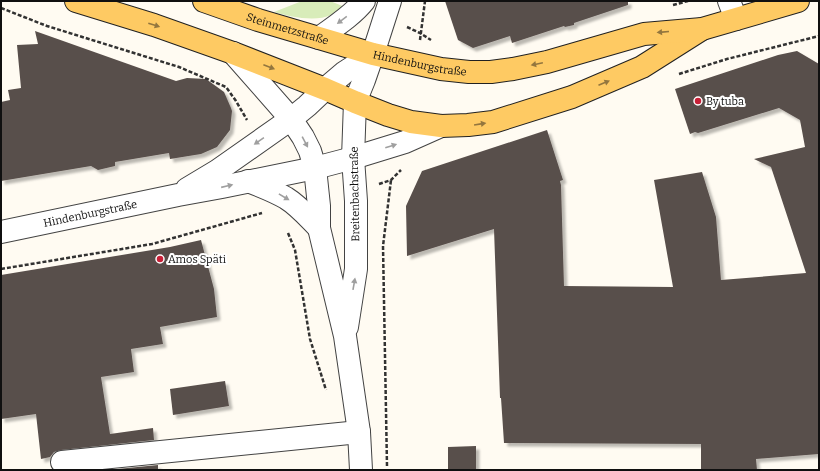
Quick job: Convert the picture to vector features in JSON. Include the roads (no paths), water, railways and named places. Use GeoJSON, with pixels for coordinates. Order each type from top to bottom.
{"type":"FeatureCollection","features":[{"type":"Feature","properties":{"kind":"main road"},"geometry":{"type":"LineString","coordinates":[[76,1],[154,25],[233,53],[354,102]]}},
{"type":"Feature","properties":{"kind":"main road","name":"Steinmetzstraße"},"geometry":{"type":"LineString","coordinates":[[204,1],[258,20],[373,54]]}},
{"type":"Feature","properties":{"kind":"main road","name":"Hindenburgstraße"},"geometry":{"type":"LineString","coordinates":[[354,102],[411,122],[441,126],[493,122],[572,97],[642,67],[733,10],[798,1]]}},
{"type":"Feature","properties":{"kind":"main road","name":"Hindenburgstraße"},"geometry":{"type":"LineString","coordinates":[[373,54],[441,69],[469,72],[491,72],[547,62],[644,34],[702,29]]}},
{"type":"Feature","properties":{"kind":"street"},"geometry":{"type":"LineString","coordinates":[[319,38],[345,19],[364,1]]}},
{"type":"Feature","properties":{"kind":"street","name":"Breitenbachstraße"},"geometry":{"type":"LineString","coordinates":[[345,336],[356,269],[356,192],[353,158],[354,102],[373,54],[388,9]]}},
{"type":"Feature","properties":{"kind":"street"},"geometry":{"type":"LineString","coordinates":[[233,53],[291,119]]}},
{"type":"Feature","properties":{"kind":"street","name":"Hindenburgstraße"},"geometry":{"type":"LineString","coordinates":[[178,195],[217,171],[291,119],[345,72],[373,54]]}},
{"type":"Feature","properties":{"kind":"street","name":"Breitenbachstraße"},"geometry":{"type":"LineString","coordinates":[[291,119],[310,151],[315,168],[319,206],[319,228],[345,336],[359,432],[361,470]]}},
{"type":"Feature","properties":{"kind":"street","name":"Hindenburgstraße"},"geometry":{"type":"LineString","coordinates":[[1,232],[315,168],[405,142],[441,126]]}},
{"type":"Feature","properties":{"kind":"street"},"geometry":{"type":"LineString","coordinates":[[248,181],[276,201],[286,198],[301,210],[319,228]]}},
{"type":"Feature","properties":{"kind":"street"},"geometry":{"type":"LineString","coordinates":[[62,462],[359,432]]}},
{"type":"Feature","properties":{"kind":"place","name":"By tuba"},"geometry":{"type":"Point","coordinates":[698,101]}},
{"type":"Feature","properties":{"kind":"place","name":"Amos Späti"},"geometry":{"type":"Point","coordinates":[160,259]}}]}
